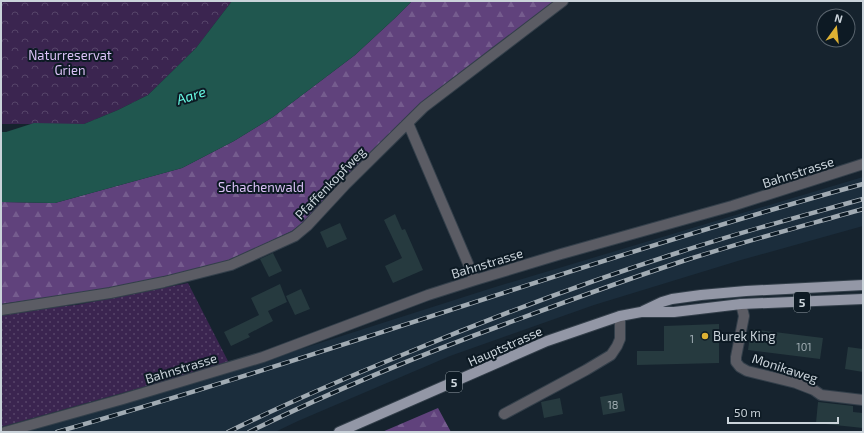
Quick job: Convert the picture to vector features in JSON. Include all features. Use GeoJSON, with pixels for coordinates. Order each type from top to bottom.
{"type":"FeatureCollection","features":[{"type":"Feature","properties":{"kind":"main road","name":"Hauptstrasse"},"geometry":{"type":"LineString","coordinates":[[641,312],[672,299],[701,295],[746,291],[863,286]]}},
{"type":"Feature","properties":{"kind":"main road","name":"Hauptstrasse"},"geometry":{"type":"LineString","coordinates":[[339,432],[547,341],[620,316],[641,312],[674,312],[741,304],[863,299]]}},
{"type":"Feature","properties":{"kind":"street","name":"Pfaffenkopfweg"},"geometry":{"type":"LineString","coordinates":[[1,310],[110,293],[164,282],[231,265],[295,236],[307,226],[345,185],[424,107],[563,1]]}},
{"type":"Feature","properties":{"kind":"street"},"geometry":{"type":"LineString","coordinates":[[408,123],[475,280]]}},
{"type":"Feature","properties":{"kind":"street","name":"Bahnstrasse"},"geometry":{"type":"LineString","coordinates":[[5,432],[123,399],[263,356],[428,295],[475,280],[732,206],[863,164]]}},
{"type":"Feature","properties":{"kind":"street","name":"Monikaweg"},"geometry":{"type":"LineString","coordinates":[[741,304],[744,316],[736,357],[736,362],[740,367],[747,371],[796,383],[814,390],[821,395],[863,400]]}},
{"type":"Feature","properties":{"kind":"street"},"geometry":{"type":"LineString","coordinates":[[504,414],[612,355],[620,339],[620,316]]}},
{"type":"Feature","properties":{"kind":"shaded area"},"geometry":{"type":"Polygon","coordinates":[[[863,177],[863,226],[741,260],[594,305],[450,356],[275,432],[24,432],[198,382],[492,288],[863,177]]]}},
{"type":"Feature","properties":{"kind":"green space","name":"Naturreservat Grien"},"geometry":{"type":"Polygon","coordinates":[[[1,1],[232,1],[196,48],[148,95],[118,110],[84,124],[1,124],[1,1]]]}},
{"type":"Feature","properties":{"kind":"green space","name":"Schachenwald"},"geometry":{"type":"Polygon","coordinates":[[[412,1],[563,1],[408,123],[335,188],[308,219],[292,231],[233,259],[192,272],[104,290],[1,304],[1,202],[55,203],[182,168],[234,141],[273,117],[355,55],[412,1]]]}},
{"type":"Feature","properties":{"kind":"green space"},"geometry":{"type":"Polygon","coordinates":[[[188,283],[229,363],[1,427],[1,312],[76,305],[188,283]]]}},
{"type":"Feature","properties":{"kind":"green space"},"geometry":{"type":"Polygon","coordinates":[[[438,408],[451,432],[382,432],[438,408]]]}},
{"type":"Feature","properties":{"kind":"water","name":"Aare"},"geometry":{"type":"Polygon","coordinates":[[[232,1],[412,1],[355,55],[273,117],[234,141],[182,168],[55,203],[1,202],[1,132],[6,132],[34,123],[84,124],[118,110],[148,95],[196,48],[232,1]]]}},
{"type":"Feature","properties":{"kind":"building"},"geometry":{"type":"Polygon","coordinates":[[[395,214],[402,230],[405,229],[423,270],[393,283],[385,266],[402,258],[384,220],[395,214]]]}},
{"type":"Feature","properties":{"kind":"building"},"geometry":{"type":"Polygon","coordinates":[[[340,223],[347,239],[327,248],[320,232],[340,223]]]}},
{"type":"Feature","properties":{"kind":"building"},"geometry":{"type":"Polygon","coordinates":[[[273,253],[282,271],[269,277],[260,259],[273,253]]]}},
{"type":"Feature","properties":{"kind":"building"},"geometry":{"type":"Polygon","coordinates":[[[280,284],[287,302],[268,311],[273,321],[248,334],[250,337],[231,346],[224,332],[259,315],[251,298],[280,284]]]}},
{"type":"Feature","properties":{"kind":"building"},"geometry":{"type":"Polygon","coordinates":[[[301,289],[310,309],[295,315],[286,296],[301,289]]]}},
{"type":"Feature","properties":{"kind":"building"},"geometry":{"type":"Polygon","coordinates":[[[719,324],[719,363],[637,365],[637,351],[664,351],[664,326],[719,324]]]}},
{"type":"Feature","properties":{"kind":"building"},"geometry":{"type":"Polygon","coordinates":[[[751,329],[823,338],[820,359],[748,350],[751,329]]]}},
{"type":"Feature","properties":{"kind":"building"},"geometry":{"type":"Polygon","coordinates":[[[848,347],[863,349],[863,372],[845,369],[848,347]]]}},
{"type":"Feature","properties":{"kind":"building"},"geometry":{"type":"Polygon","coordinates":[[[622,393],[625,411],[603,415],[600,397],[622,393]]]}},
{"type":"Feature","properties":{"kind":"building"},"geometry":{"type":"Polygon","coordinates":[[[560,398],[563,414],[544,418],[541,402],[560,398]]]}},
{"type":"Feature","properties":{"kind":"building"},"geometry":{"type":"Polygon","coordinates":[[[818,402],[853,406],[853,412],[863,413],[863,428],[816,423],[818,402]]]}},
{"type":"Feature","properties":{"kind":"railway"},"geometry":{"type":"LineString","coordinates":[[57,432],[259,371],[661,243],[863,184]]}},
{"type":"Feature","properties":{"kind":"railway"},"geometry":{"type":"LineString","coordinates":[[228,432],[358,373],[540,300],[610,275],[703,245],[771,224],[863,199]]}},
{"type":"Feature","properties":{"kind":"railway"},"geometry":{"type":"LineString","coordinates":[[249,432],[382,372],[560,304],[705,254],[863,209]]}},
{"type":"Feature","properties":{"kind":"place","name":"Burek King"},"geometry":{"type":"Point","coordinates":[705,336]}}]}
